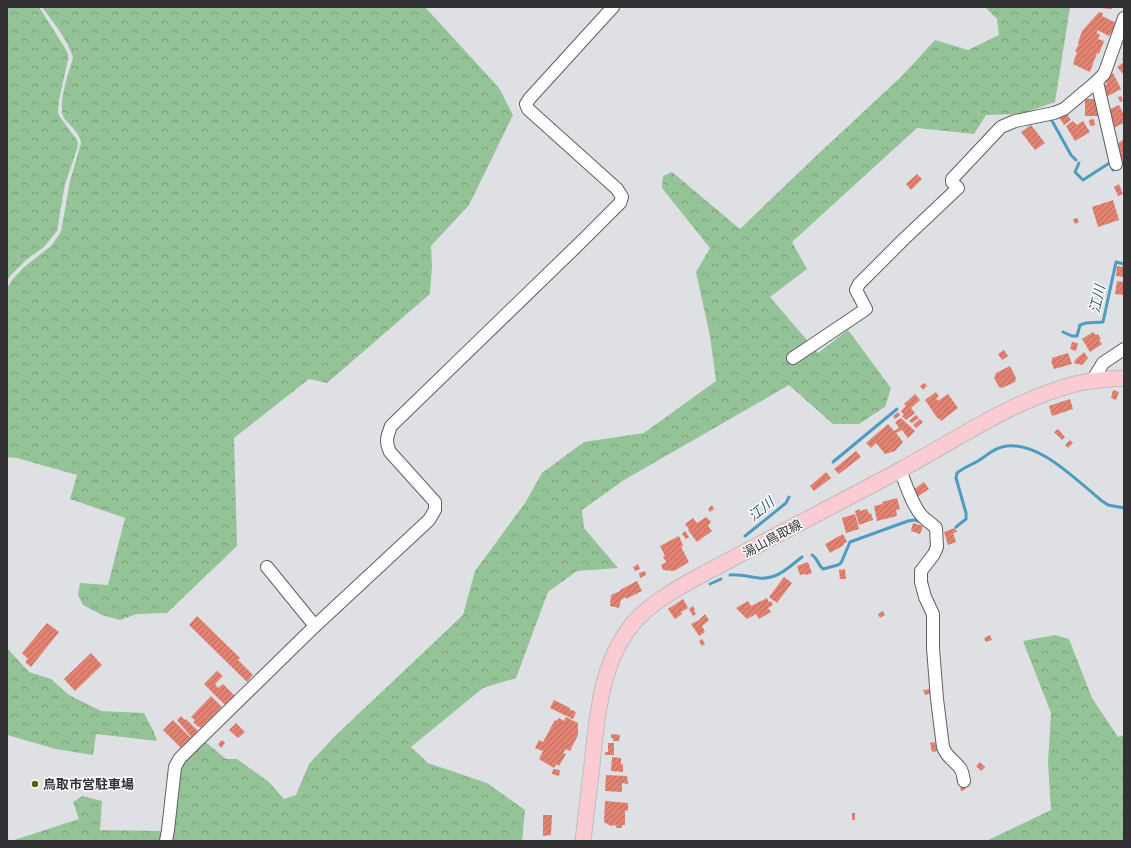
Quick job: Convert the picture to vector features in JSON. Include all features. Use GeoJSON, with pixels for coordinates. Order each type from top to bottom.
{"type":"FeatureCollection","features":[{"type":"Feature","properties":{"kind":"main road","name":"湯山鳥取線"},"geometry":{"type":"LineString","coordinates":[[583,841],[594,741],[604,688],[610,666],[626,633],[638,618],[648,609],[661,599],[696,578],[900,470],[976,427],[1018,406],[1051,392],[1080,383],[1124,378]]}},
{"type":"Feature","properties":{"kind":"street"},"geometry":{"type":"LineString","coordinates":[[166,841],[175,767],[180,758],[315,626],[429,520],[435,510],[434,502],[390,452],[387,445],[387,435],[391,426],[620,203],[622,197],[617,189],[528,109],[526,104],[535,92],[613,7]]}},
{"type":"Feature","properties":{"kind":"street"},"geometry":{"type":"LineString","coordinates":[[793,358],[866,309],[856,290],[859,284],[958,188],[952,182],[952,179],[1001,127],[1015,121],[1054,113],[1064,109],[1104,74],[1124,18]]}},
{"type":"Feature","properties":{"kind":"street"},"geometry":{"type":"LineString","coordinates":[[1096,82],[1116,164]]}},
{"type":"Feature","properties":{"kind":"street"},"geometry":{"type":"LineString","coordinates":[[1092,381],[1103,363],[1124,349]]}},
{"type":"Feature","properties":{"kind":"street"},"geometry":{"type":"LineString","coordinates":[[900,470],[908,490],[921,515],[936,528],[937,547],[934,554],[921,571],[921,582],[925,597],[933,614],[933,648],[936,691],[943,746],[946,753],[963,773],[964,781]]}},
{"type":"Feature","properties":{"kind":"street"},"geometry":{"type":"LineString","coordinates":[[267,567],[315,626]]}},
{"type":"Feature","properties":{"kind":"green space"},"geometry":{"type":"Polygon","coordinates":[[[7,7],[39,7],[65,48],[68,54],[68,59],[59,100],[58,112],[78,143],[65,184],[57,231],[44,247],[26,260],[7,280],[7,7]]]}},
{"type":"Feature","properties":{"kind":"green space"},"geometry":{"type":"Polygon","coordinates":[[[42,7],[425,7],[499,88],[513,115],[469,205],[431,246],[432,266],[430,294],[327,383],[309,379],[234,438],[237,546],[167,613],[137,614],[120,620],[102,615],[83,605],[78,595],[80,583],[108,585],[125,518],[70,499],[77,475],[17,458],[7,457],[7,288],[24,267],[51,246],[61,232],[70,181],[81,143],[79,136],[64,118],[62,113],[64,88],[73,58],[64,38],[42,7]]]}},
{"type":"Feature","properties":{"kind":"green space"},"geometry":{"type":"Polygon","coordinates":[[[985,7],[1070,7],[1055,102],[1021,114],[986,115],[974,134],[917,128],[792,242],[807,269],[770,297],[818,353],[848,330],[891,388],[885,407],[859,424],[833,424],[789,385],[624,480],[582,510],[584,528],[618,568],[577,571],[548,592],[516,678],[483,688],[411,747],[428,763],[487,783],[525,810],[522,841],[169,841],[178,770],[203,740],[226,759],[237,759],[269,782],[284,799],[296,795],[309,764],[334,737],[463,615],[475,571],[525,503],[542,473],[584,442],[644,433],[716,381],[710,336],[696,272],[710,248],[662,188],[663,176],[672,172],[740,229],[901,77],[935,40],[968,50],[999,35],[997,19],[985,7]]]}},
{"type":"Feature","properties":{"kind":"green space"},"geometry":{"type":"Polygon","coordinates":[[[1055,635],[1069,639],[1092,698],[1118,737],[1124,735],[1124,841],[986,841],[1051,810],[1048,763],[1051,713],[1023,641],[1055,635]]]}},
{"type":"Feature","properties":{"kind":"green space"},"geometry":{"type":"Polygon","coordinates":[[[7,648],[29,672],[51,679],[69,695],[101,711],[144,713],[157,741],[96,734],[93,755],[56,749],[7,735],[7,648]]]}},
{"type":"Feature","properties":{"kind":"green space"},"geometry":{"type":"Polygon","coordinates":[[[82,796],[102,801],[100,830],[163,831],[162,841],[11,841],[79,819],[73,802],[82,796]]]}},
{"type":"Feature","properties":{"kind":"building"},"geometry":{"type":"Polygon","coordinates":[[[1112,7],[1112,9],[1100,8],[1112,7]]]}},
{"type":"Feature","properties":{"kind":"building"},"geometry":{"type":"Polygon","coordinates":[[[1099,12],[1103,13],[1102,16],[1118,24],[1109,36],[1097,30],[1097,33],[1100,35],[1098,39],[1104,41],[1099,54],[1097,53],[1090,72],[1073,64],[1077,52],[1075,51],[1079,44],[1082,31],[1099,12]]]}},
{"type":"Feature","properties":{"kind":"building"},"geometry":{"type":"Polygon","coordinates":[[[1124,62],[1124,73],[1123,74],[1117,67],[1124,62]]]}},
{"type":"Feature","properties":{"kind":"building"},"geometry":{"type":"Polygon","coordinates":[[[1113,73],[1121,89],[1106,97],[1100,87],[1107,84],[1103,78],[1113,73]]]}},
{"type":"Feature","properties":{"kind":"building"},"geometry":{"type":"Polygon","coordinates":[[[1121,96],[1123,101],[1120,102],[1118,97],[1121,96]]]}},
{"type":"Feature","properties":{"kind":"building"},"geometry":{"type":"Polygon","coordinates":[[[1085,99],[1096,99],[1098,104],[1098,116],[1085,116],[1085,99]]]}},
{"type":"Feature","properties":{"kind":"building"},"geometry":{"type":"Polygon","coordinates":[[[1119,105],[1124,115],[1124,123],[1113,128],[1106,111],[1119,105]]]}},
{"type":"Feature","properties":{"kind":"building"},"geometry":{"type":"Polygon","coordinates":[[[1066,113],[1071,120],[1064,125],[1059,117],[1066,113]]]}},
{"type":"Feature","properties":{"kind":"building"},"geometry":{"type":"Polygon","coordinates":[[[1094,119],[1095,125],[1090,126],[1089,120],[1094,119]]]}},
{"type":"Feature","properties":{"kind":"building"},"geometry":{"type":"Polygon","coordinates":[[[1073,121],[1077,125],[1083,121],[1090,132],[1075,141],[1066,126],[1073,121]]]}},
{"type":"Feature","properties":{"kind":"building"},"geometry":{"type":"Polygon","coordinates":[[[1031,125],[1045,143],[1035,150],[1021,132],[1031,125]]]}},
{"type":"Feature","properties":{"kind":"building"},"geometry":{"type":"Polygon","coordinates":[[[1124,139],[1124,161],[1119,164],[1114,146],[1124,139]]]}},
{"type":"Feature","properties":{"kind":"building"},"geometry":{"type":"Polygon","coordinates":[[[917,174],[922,179],[911,190],[906,184],[917,174]]]}},
{"type":"Feature","properties":{"kind":"building"},"geometry":{"type":"Polygon","coordinates":[[[1119,184],[1123,194],[1118,196],[1114,187],[1119,184]]]}},
{"type":"Feature","properties":{"kind":"building"},"geometry":{"type":"Polygon","coordinates":[[[1113,200],[1119,220],[1098,227],[1092,207],[1113,200]]]}},
{"type":"Feature","properties":{"kind":"building"},"geometry":{"type":"Polygon","coordinates":[[[1077,218],[1079,222],[1075,224],[1073,219],[1077,218]]]}},
{"type":"Feature","properties":{"kind":"building"},"geometry":{"type":"Polygon","coordinates":[[[1117,266],[1124,266],[1124,277],[1116,276],[1117,266]]]}},
{"type":"Feature","properties":{"kind":"building"},"geometry":{"type":"Polygon","coordinates":[[[1117,281],[1124,282],[1124,295],[1115,294],[1117,281]]]}},
{"type":"Feature","properties":{"kind":"building"},"geometry":{"type":"Polygon","coordinates":[[[1093,332],[1096,335],[1098,334],[1101,339],[1099,340],[1102,344],[1090,352],[1082,339],[1093,332]]]}},
{"type":"Feature","properties":{"kind":"building"},"geometry":{"type":"Polygon","coordinates":[[[1072,342],[1078,343],[1076,351],[1070,349],[1072,342]]]}},
{"type":"Feature","properties":{"kind":"building"},"geometry":{"type":"Polygon","coordinates":[[[1004,350],[1008,356],[1002,360],[998,354],[1004,350]]]}},
{"type":"Feature","properties":{"kind":"building"},"geometry":{"type":"Polygon","coordinates":[[[1084,352],[1088,358],[1082,365],[1074,363],[1075,360],[1084,352]]]}},
{"type":"Feature","properties":{"kind":"building"},"geometry":{"type":"Polygon","coordinates":[[[1068,353],[1072,364],[1054,369],[1051,361],[1052,358],[1068,353]]]}},
{"type":"Feature","properties":{"kind":"building"},"geometry":{"type":"Polygon","coordinates":[[[1010,366],[1016,378],[1015,382],[1002,388],[999,387],[994,378],[996,373],[1010,366]]]}},
{"type":"Feature","properties":{"kind":"building"},"geometry":{"type":"Polygon","coordinates":[[[925,383],[927,386],[923,390],[920,386],[925,383]]]}},
{"type":"Feature","properties":{"kind":"building"},"geometry":{"type":"Polygon","coordinates":[[[1113,390],[1119,392],[1116,400],[1111,398],[1113,390]]]}},
{"type":"Feature","properties":{"kind":"building"},"geometry":{"type":"Polygon","coordinates":[[[936,392],[939,397],[936,398],[938,401],[948,394],[958,408],[941,421],[925,400],[936,392]]]}},
{"type":"Feature","properties":{"kind":"building"},"geometry":{"type":"Polygon","coordinates":[[[915,394],[920,400],[911,408],[915,413],[906,420],[902,416],[904,415],[901,411],[906,406],[904,404],[915,394]]]}},
{"type":"Feature","properties":{"kind":"building"},"geometry":{"type":"Polygon","coordinates":[[[1070,399],[1073,409],[1052,416],[1049,406],[1070,399]]]}},
{"type":"Feature","properties":{"kind":"building"},"geometry":{"type":"Polygon","coordinates":[[[898,412],[900,415],[895,419],[893,416],[898,412]]]}},
{"type":"Feature","properties":{"kind":"building"},"geometry":{"type":"Polygon","coordinates":[[[916,415],[919,418],[912,423],[909,421],[916,415]]]}},
{"type":"Feature","properties":{"kind":"building"},"geometry":{"type":"Polygon","coordinates":[[[901,418],[915,431],[908,438],[902,430],[896,433],[903,442],[895,451],[885,454],[876,443],[871,448],[866,443],[888,424],[894,431],[899,428],[895,422],[901,418]]]}},
{"type":"Feature","properties":{"kind":"building"},"geometry":{"type":"Polygon","coordinates":[[[920,419],[923,422],[916,428],[913,425],[920,419]]]}},
{"type":"Feature","properties":{"kind":"building"},"geometry":{"type":"Polygon","coordinates":[[[1058,429],[1065,437],[1062,440],[1054,432],[1058,429]]]}},
{"type":"Feature","properties":{"kind":"building"},"geometry":{"type":"Polygon","coordinates":[[[1070,440],[1073,443],[1068,448],[1065,445],[1070,440]]]}},
{"type":"Feature","properties":{"kind":"building"},"geometry":{"type":"Polygon","coordinates":[[[856,451],[861,457],[839,474],[834,469],[856,451]]]}},
{"type":"Feature","properties":{"kind":"building"},"geometry":{"type":"Polygon","coordinates":[[[826,472],[831,478],[814,491],[810,486],[826,472]]]}},
{"type":"Feature","properties":{"kind":"building"},"geometry":{"type":"Polygon","coordinates":[[[924,482],[929,489],[917,497],[912,491],[924,482]]]}},
{"type":"Feature","properties":{"kind":"building"},"geometry":{"type":"Polygon","coordinates":[[[897,498],[900,509],[896,510],[897,516],[877,521],[874,506],[897,498]]]}},
{"type":"Feature","properties":{"kind":"building"},"geometry":{"type":"Polygon","coordinates":[[[712,505],[714,509],[710,512],[708,509],[712,505]]]}},
{"type":"Feature","properties":{"kind":"building"},"geometry":{"type":"Polygon","coordinates":[[[860,509],[860,511],[867,509],[869,514],[871,513],[873,520],[859,525],[855,511],[860,509]]]}},
{"type":"Feature","properties":{"kind":"building"},"geometry":{"type":"Polygon","coordinates":[[[855,514],[859,529],[846,533],[842,518],[855,514]]]}},
{"type":"Feature","properties":{"kind":"building"},"geometry":{"type":"Polygon","coordinates":[[[706,517],[711,522],[708,526],[712,531],[697,542],[685,524],[693,518],[697,523],[706,517]]]}},
{"type":"Feature","properties":{"kind":"building"},"geometry":{"type":"Polygon","coordinates":[[[913,523],[923,526],[920,534],[911,531],[913,523]]]}},
{"type":"Feature","properties":{"kind":"building"},"geometry":{"type":"Polygon","coordinates":[[[955,528],[957,532],[953,533],[956,542],[948,545],[944,532],[955,528]]]}},
{"type":"Feature","properties":{"kind":"building"},"geometry":{"type":"Polygon","coordinates":[[[685,531],[689,537],[686,539],[682,534],[685,531]]]}},
{"type":"Feature","properties":{"kind":"building"},"geometry":{"type":"Polygon","coordinates":[[[843,534],[847,542],[830,553],[825,544],[843,534]]]}},
{"type":"Feature","properties":{"kind":"building"},"geometry":{"type":"Polygon","coordinates":[[[679,536],[683,546],[681,547],[689,562],[674,571],[663,570],[661,565],[666,562],[660,546],[679,536]]]}},
{"type":"Feature","properties":{"kind":"building"},"geometry":{"type":"Polygon","coordinates":[[[808,562],[812,573],[800,575],[797,566],[808,562]]]}},
{"type":"Feature","properties":{"kind":"building"},"geometry":{"type":"Polygon","coordinates":[[[638,564],[640,569],[635,571],[633,567],[638,564]]]}},
{"type":"Feature","properties":{"kind":"building"},"geometry":{"type":"Polygon","coordinates":[[[845,569],[846,579],[840,579],[839,570],[845,569]]]}},
{"type":"Feature","properties":{"kind":"building"},"geometry":{"type":"Polygon","coordinates":[[[645,571],[646,575],[640,578],[639,573],[645,571]]]}},
{"type":"Feature","properties":{"kind":"building"},"geometry":{"type":"Polygon","coordinates":[[[784,577],[792,583],[777,603],[769,597],[784,577]]]}},
{"type":"Feature","properties":{"kind":"building"},"geometry":{"type":"Polygon","coordinates":[[[637,581],[642,591],[621,600],[619,608],[610,606],[611,595],[637,581]]]}},
{"type":"Feature","properties":{"kind":"building"},"geometry":{"type":"Polygon","coordinates":[[[767,598],[773,605],[768,608],[771,612],[759,619],[756,614],[747,619],[736,608],[748,601],[751,606],[767,598]]]}},
{"type":"Feature","properties":{"kind":"building"},"geometry":{"type":"Polygon","coordinates":[[[683,599],[688,608],[681,612],[682,614],[675,619],[668,609],[683,599]]]}},
{"type":"Feature","properties":{"kind":"building"},"geometry":{"type":"Polygon","coordinates":[[[693,606],[696,614],[693,616],[689,609],[693,606]]]}},
{"type":"Feature","properties":{"kind":"building"},"geometry":{"type":"Polygon","coordinates":[[[883,611],[885,615],[880,618],[878,614],[883,611]]]}},
{"type":"Feature","properties":{"kind":"building"},"geometry":{"type":"Polygon","coordinates":[[[705,614],[709,620],[702,626],[705,632],[699,636],[691,624],[699,620],[705,614]]]}},
{"type":"Feature","properties":{"kind":"building"},"geometry":{"type":"Polygon","coordinates":[[[197,616],[240,658],[238,660],[253,675],[247,682],[189,625],[197,616]]]}},
{"type":"Feature","properties":{"kind":"building"},"geometry":{"type":"Polygon","coordinates":[[[47,623],[59,632],[31,667],[25,662],[28,659],[22,653],[47,623]]]}},
{"type":"Feature","properties":{"kind":"building"},"geometry":{"type":"Polygon","coordinates":[[[990,635],[992,640],[986,642],[984,638],[990,635]]]}},
{"type":"Feature","properties":{"kind":"building"},"geometry":{"type":"Polygon","coordinates":[[[702,639],[705,644],[702,646],[699,641],[702,639]]]}},
{"type":"Feature","properties":{"kind":"building"},"geometry":{"type":"Polygon","coordinates":[[[91,653],[102,665],[75,691],[64,679],[91,653]]]}},
{"type":"Feature","properties":{"kind":"building"},"geometry":{"type":"Polygon","coordinates":[[[217,671],[223,676],[215,684],[218,688],[223,684],[235,696],[225,705],[204,684],[217,671]]]}},
{"type":"Feature","properties":{"kind":"building"},"geometry":{"type":"Polygon","coordinates":[[[931,689],[932,693],[925,695],[923,690],[931,689]]]}},
{"type":"Feature","properties":{"kind":"building"},"geometry":{"type":"Polygon","coordinates":[[[211,696],[222,707],[201,728],[193,722],[195,720],[191,717],[211,696]]]}},
{"type":"Feature","properties":{"kind":"building"},"geometry":{"type":"Polygon","coordinates":[[[554,700],[576,712],[573,719],[550,708],[554,700]]]}},
{"type":"Feature","properties":{"kind":"building"},"geometry":{"type":"Polygon","coordinates":[[[181,716],[198,731],[199,733],[194,738],[192,738],[177,720],[181,716]]]}},
{"type":"Feature","properties":{"kind":"building"},"geometry":{"type":"Polygon","coordinates":[[[566,717],[578,723],[578,735],[570,751],[566,749],[563,753],[566,754],[559,766],[556,764],[554,768],[539,759],[543,751],[535,748],[539,740],[543,742],[555,720],[557,721],[559,718],[564,721],[566,717]]]}},
{"type":"Feature","properties":{"kind":"building"},"geometry":{"type":"Polygon","coordinates":[[[173,720],[191,738],[181,748],[163,730],[173,720]]]}},
{"type":"Feature","properties":{"kind":"building"},"geometry":{"type":"Polygon","coordinates":[[[236,723],[245,732],[238,738],[229,730],[236,723]]]}},
{"type":"Feature","properties":{"kind":"building"},"geometry":{"type":"Polygon","coordinates":[[[611,734],[620,735],[619,741],[613,741],[611,734]]]}},
{"type":"Feature","properties":{"kind":"building"},"geometry":{"type":"Polygon","coordinates":[[[222,740],[225,743],[221,748],[218,744],[222,740]]]}},
{"type":"Feature","properties":{"kind":"building"},"geometry":{"type":"Polygon","coordinates":[[[935,742],[937,751],[932,752],[930,743],[935,742]]]}},
{"type":"Feature","properties":{"kind":"building"},"geometry":{"type":"Polygon","coordinates":[[[608,743],[614,743],[614,755],[605,755],[605,752],[608,752],[608,743]]]}},
{"type":"Feature","properties":{"kind":"building"},"geometry":{"type":"Polygon","coordinates":[[[612,757],[621,758],[623,772],[611,771],[612,757]]]}},
{"type":"Feature","properties":{"kind":"building"},"geometry":{"type":"Polygon","coordinates":[[[980,762],[985,767],[981,771],[976,766],[980,762]]]}},
{"type":"Feature","properties":{"kind":"building"},"geometry":{"type":"Polygon","coordinates":[[[553,769],[560,770],[559,776],[552,774],[553,769]]]}},
{"type":"Feature","properties":{"kind":"building"},"geometry":{"type":"Polygon","coordinates":[[[606,775],[627,776],[628,784],[622,783],[622,792],[605,791],[606,775]]]}},
{"type":"Feature","properties":{"kind":"building"},"geometry":{"type":"Polygon","coordinates":[[[965,786],[966,789],[961,791],[960,788],[965,786]]]}},
{"type":"Feature","properties":{"kind":"building"},"geometry":{"type":"Polygon","coordinates":[[[605,801],[628,803],[628,811],[625,810],[625,825],[622,825],[622,828],[616,828],[616,825],[611,826],[604,822],[605,801]]]}},
{"type":"Feature","properties":{"kind":"building"},"geometry":{"type":"Polygon","coordinates":[[[852,813],[855,813],[855,820],[852,820],[852,813]]]}},
{"type":"Feature","properties":{"kind":"building"},"geometry":{"type":"Polygon","coordinates":[[[543,815],[552,815],[551,835],[543,836],[543,815]]]}},
{"type":"Feature","properties":{"kind":"waterway"},"geometry":{"type":"LineString","coordinates":[[1027,124],[1051,119],[1071,155],[1076,160]]}},
{"type":"Feature","properties":{"kind":"waterway"},"geometry":{"type":"LineString","coordinates":[[1079,163],[1075,172],[1083,180],[1111,162],[1113,170],[1124,163]]}},
{"type":"Feature","properties":{"kind":"waterway","name":"江川"},"geometry":{"type":"LineString","coordinates":[[1063,332],[1072,336],[1077,336],[1080,325],[1086,323],[1103,322],[1116,262],[1124,264]]}},
{"type":"Feature","properties":{"kind":"waterway","name":"江川"},"geometry":{"type":"LineString","coordinates":[[833,462],[897,409]]}},
{"type":"Feature","properties":{"kind":"waterway"},"geometry":{"type":"LineString","coordinates":[[956,527],[966,519],[966,513],[956,478],[957,473],[1002,447],[1015,446],[1029,449],[1042,455],[1056,463],[1108,505],[1124,508]]}},
{"type":"Feature","properties":{"kind":"waterway","name":"江川"},"geometry":{"type":"LineString","coordinates":[[745,536],[786,503],[789,497]]}},
{"type":"Feature","properties":{"kind":"waterway"},"geometry":{"type":"LineString","coordinates":[[812,555],[823,569],[838,565],[841,563],[850,542],[908,521],[915,520],[922,522]]}},
{"type":"Feature","properties":{"kind":"waterway"},"geometry":{"type":"LineString","coordinates":[[730,575],[759,578],[771,577],[787,569],[802,557]]}},
{"type":"Feature","properties":{"kind":"waterway"},"geometry":{"type":"LineString","coordinates":[[710,584],[721,579]]}},
{"type":"Feature","properties":{"kind":"place","name":"鳥取市営駐車場"},"geometry":{"type":"Point","coordinates":[35,784]}}]}
